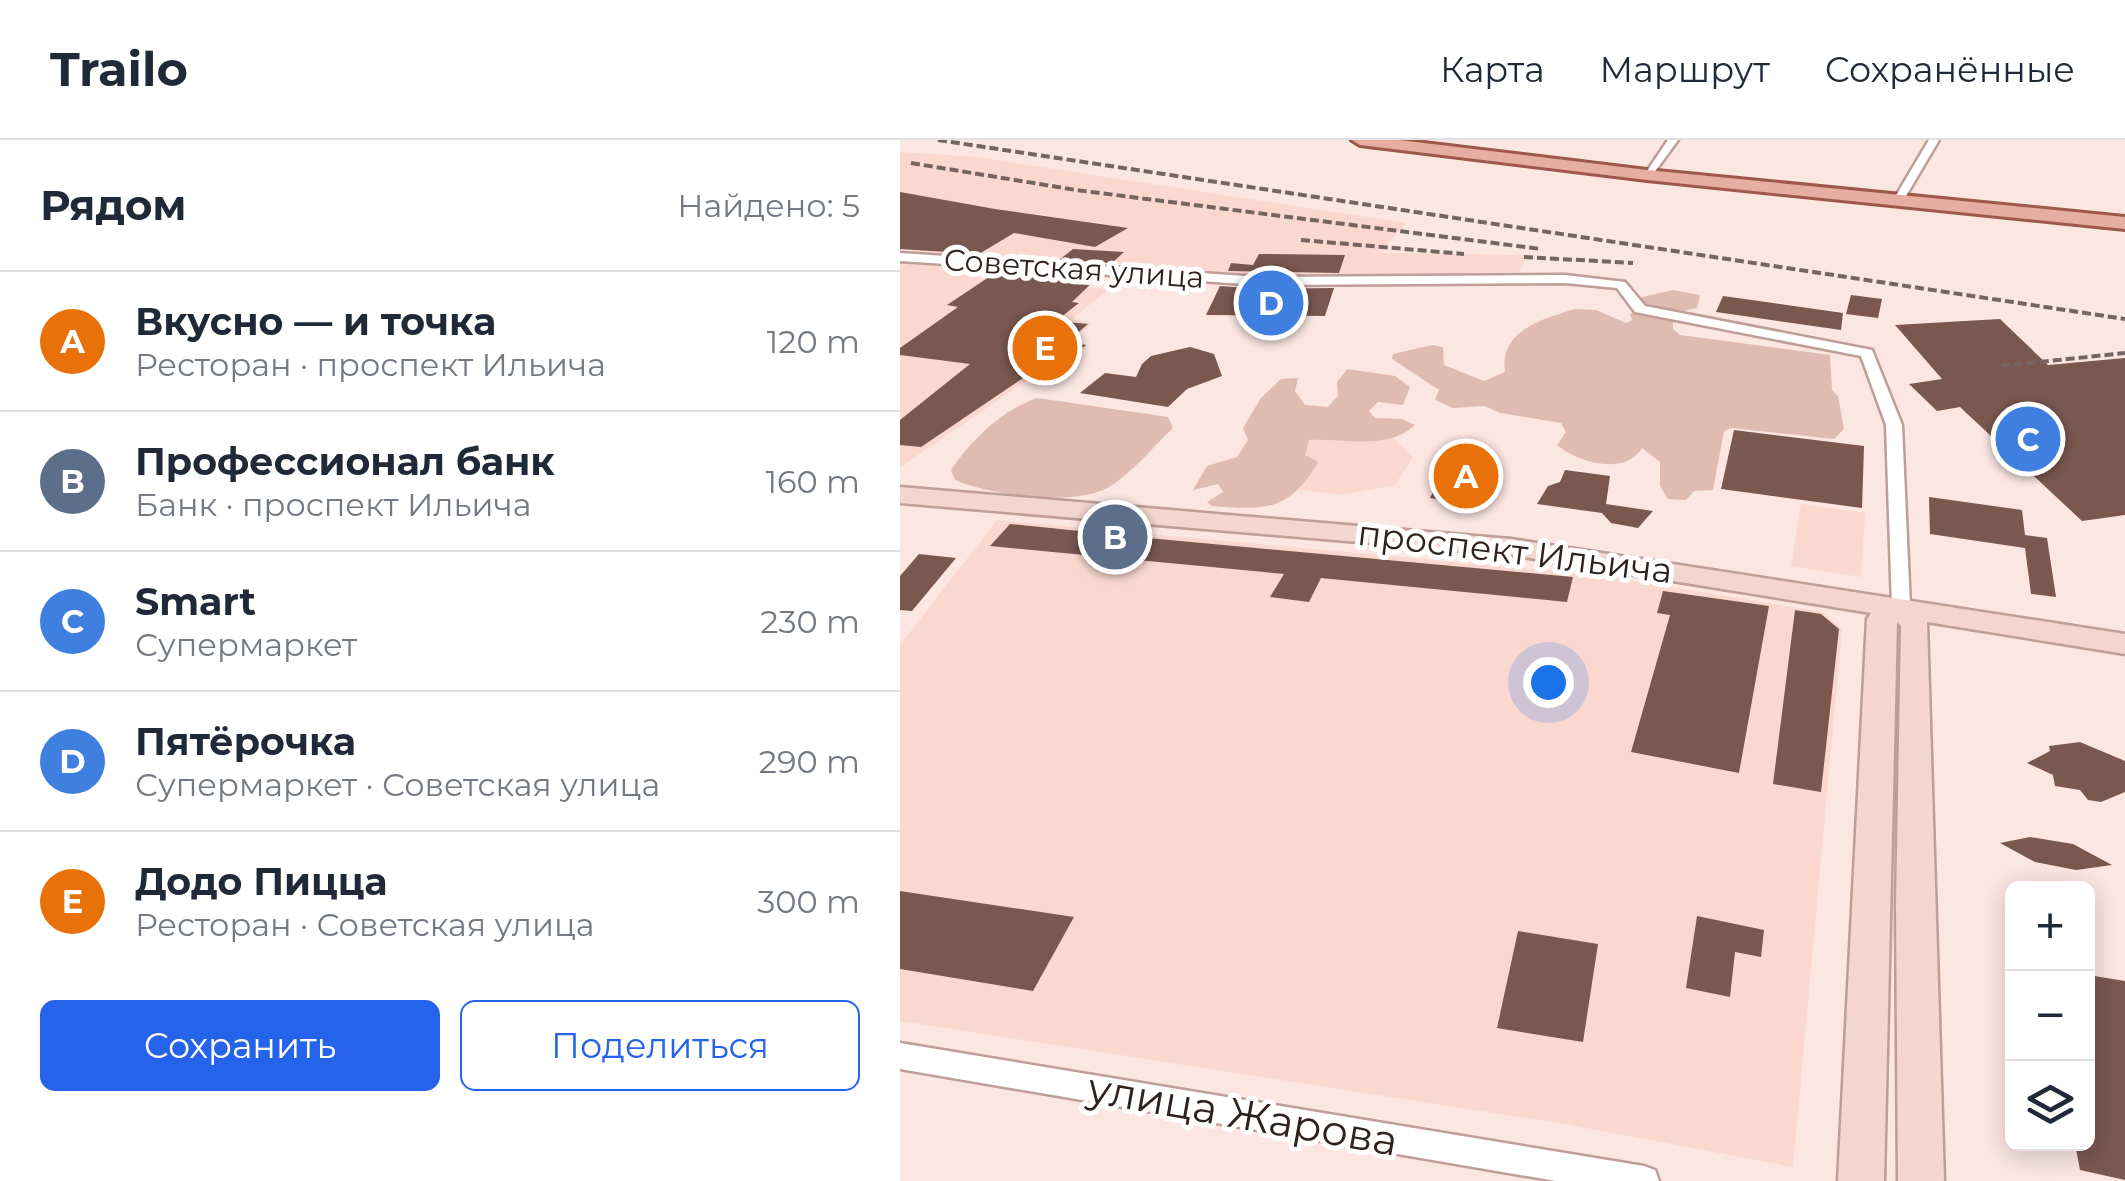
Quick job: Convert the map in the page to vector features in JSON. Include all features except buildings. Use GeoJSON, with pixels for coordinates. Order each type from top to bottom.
{"type":"FeatureCollection","features":[{"type":"Feature","properties":{"kind":"main road"},"geometry":{"type":"LineString","coordinates":[[1360,140],[1647,175],[2125,223]]}},
{"type":"Feature","properties":{"kind":"street"},"geometry":{"type":"LineString","coordinates":[[1647,175],[1673,140]]}},
{"type":"Feature","properties":{"kind":"street"},"geometry":{"type":"LineString","coordinates":[[1900,199],[1934,140]]}},
{"type":"Feature","properties":{"kind":"street","name":"Советская улица"},"geometry":{"type":"LineString","coordinates":[[900,257],[1260,282],[1564,278],[1620,285],[1632,294],[1640,309],[1866,353],[1894,425],[1901,607]]}},
{"type":"Feature","properties":{"kind":"street","name":"проспект Ильича"},"geometry":{"type":"LineString","coordinates":[[900,495],[1511,548],[2125,644]]}},
{"type":"Feature","properties":{"kind":"street"},"geometry":{"type":"LineString","coordinates":[[1860,1181],[1881,619],[1901,607],[1915,625],[1915,905],[1921,1181]]}},
{"type":"Feature","properties":{"kind":"street","name":"улица Жарова"},"geometry":{"type":"LineString","coordinates":[[900,1056],[1644,1181]]}},
{"type":"Feature","properties":{"kind":"shaded area"},"geometry":{"type":"Polygon","coordinates":[[[900,152],[977,157],[1406,223],[1379,253],[1527,255],[1520,272],[1254,277],[966,258],[900,249],[900,152]]]}},
{"type":"Feature","properties":{"kind":"shaded area"},"geometry":{"type":"Polygon","coordinates":[[[900,260],[991,266],[979,279],[1109,289],[1072,319],[1092,323],[1022,384],[900,467],[900,260]]]}},
{"type":"Feature","properties":{"kind":"shaded area"},"geometry":{"type":"Polygon","coordinates":[[[1673,290],[1700,295],[1697,308],[1683,311],[1640,303],[1642,297],[1673,290]]]}},
{"type":"Feature","properties":{"kind":"shaded area"},"geometry":{"type":"Polygon","coordinates":[[[1575,309],[1596,310],[1626,323],[1632,320],[1630,314],[1638,311],[1673,319],[1673,329],[1680,335],[1830,355],[1832,390],[1838,396],[1844,429],[1834,439],[1732,428],[1724,431],[1713,490],[1694,491],[1686,500],[1668,499],[1660,486],[1660,462],[1642,448],[1625,462],[1613,464],[1577,457],[1557,445],[1566,432],[1561,423],[1501,413],[1484,406],[1453,408],[1435,400],[1439,390],[1392,359],[1393,354],[1432,345],[1443,347],[1444,365],[1484,381],[1505,372],[1509,346],[1526,328],[1575,309]]]}},
{"type":"Feature","properties":{"kind":"shaded area"},"geometry":{"type":"Polygon","coordinates":[[[1347,369],[1395,376],[1410,387],[1403,405],[1378,402],[1369,411],[1375,418],[1402,419],[1415,425],[1378,441],[1309,440],[1305,455],[1318,462],[1297,491],[1274,504],[1247,508],[1212,506],[1207,502],[1223,492],[1218,484],[1193,490],[1207,466],[1237,457],[1248,440],[1243,428],[1261,398],[1281,379],[1298,378],[1295,391],[1305,405],[1328,407],[1338,396],[1337,382],[1347,369]]]}},
{"type":"Feature","properties":{"kind":"shaded area"},"geometry":{"type":"Polygon","coordinates":[[[1037,398],[1168,417],[1173,428],[1126,475],[1094,493],[1032,497],[955,480],[951,470],[978,437],[1011,410],[1037,398]]]}},
{"type":"Feature","properties":{"kind":"shaded area"},"geometry":{"type":"Polygon","coordinates":[[[1385,430],[1413,457],[1395,485],[1341,495],[1266,485],[1262,433],[1385,430]]]}},
{"type":"Feature","properties":{"kind":"shaded area"},"geometry":{"type":"Polygon","coordinates":[[[1801,504],[1865,513],[1861,577],[1791,566],[1801,504]]]}},
{"type":"Feature","properties":{"kind":"shaded area"},"geometry":{"type":"Polygon","coordinates":[[[997,520],[1598,575],[1822,612],[1842,629],[1793,1167],[1565,1124],[900,1021],[900,645],[997,520]]]}},
{"type":"Feature","properties":{"kind":"railway"},"geometry":{"type":"LineString","coordinates":[[938,140],[2125,319]]}},
{"type":"Feature","properties":{"kind":"railway"},"geometry":{"type":"LineString","coordinates":[[911,163],[1076,190],[1541,249]]}},
{"type":"Feature","properties":{"kind":"railway"},"geometry":{"type":"LineString","coordinates":[[1301,240],[1464,254]]}},
{"type":"Feature","properties":{"kind":"railway"},"geometry":{"type":"LineString","coordinates":[[1524,257],[1633,263]]}},
{"type":"Feature","properties":{"kind":"railway"},"geometry":{"type":"LineString","coordinates":[[2001,366],[2125,353]]}},
{"type":"Feature","properties":{"kind":"place","name":"Пятёрочка"},"geometry":{"type":"Point","coordinates":[1271,303]}},
{"type":"Feature","properties":{"kind":"place","name":"Додо Пицца"},"geometry":{"type":"Point","coordinates":[1045,348]}},
{"type":"Feature","properties":{"kind":"place","name":"Smart"},"geometry":{"type":"Point","coordinates":[2028,439]}},
{"type":"Feature","properties":{"kind":"place","name":"Вкусно — и точка"},"geometry":{"type":"Point","coordinates":[1466,476]}},
{"type":"Feature","properties":{"kind":"place","name":"Профессионал банк"},"geometry":{"type":"Point","coordinates":[1115,537]}}]}
